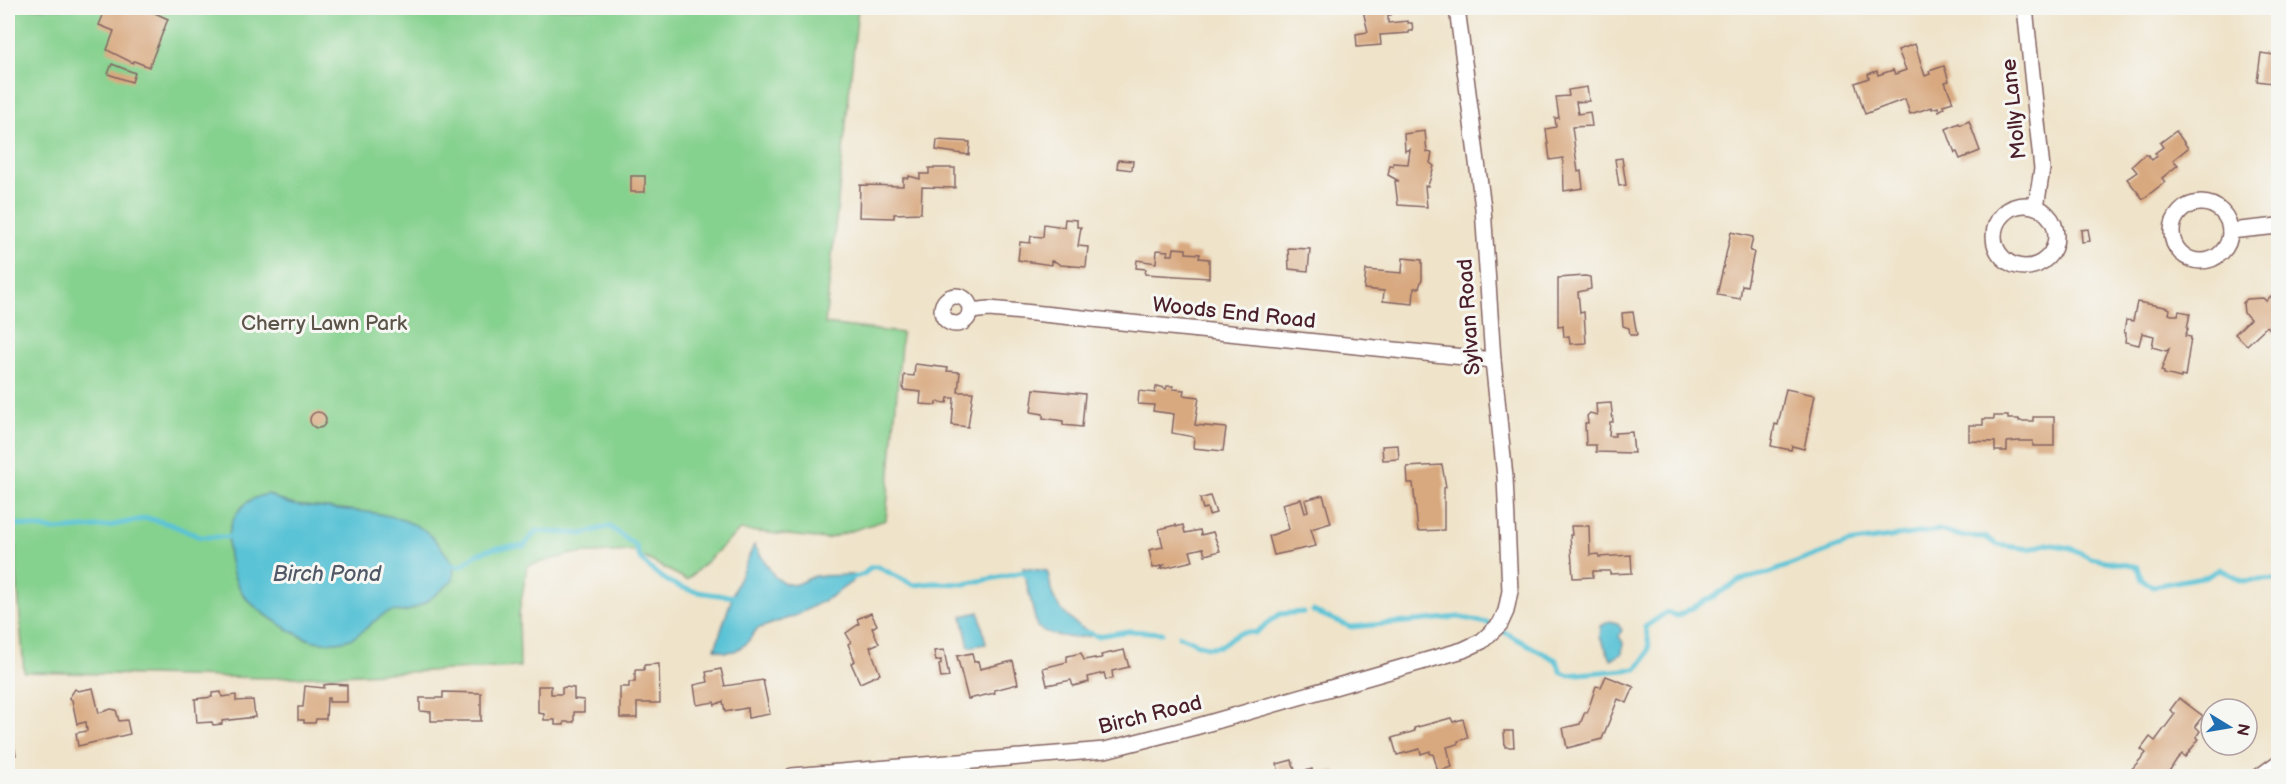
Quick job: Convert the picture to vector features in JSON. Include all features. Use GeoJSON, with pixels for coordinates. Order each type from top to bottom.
{"type":"FeatureCollection","features":[{"type":"Feature","properties":{"kind":"street","name":"Sylvan Road"},"geometry":{"type":"LineString","coordinates":[[1457,8],[1483,208],[1493,360],[1505,477],[1510,591],[1506,611],[1497,628]]}},
{"type":"Feature","properties":{"kind":"street","name":"Molly Lane"},"geometry":{"type":"LineString","coordinates":[[2025,8],[2042,169],[2036,207]]}},
{"type":"Feature","properties":{"kind":"street"},"geometry":{"type":"LineString","coordinates":[[2020,205],[2036,207],[2046,213],[2053,222],[2056,233],[2053,250],[2046,259],[2036,265],[2025,267],[2013,265],[1996,247],[1994,237],[1996,226],[2010,209],[2020,205]]}},
{"type":"Feature","properties":{"kind":"street"},"geometry":{"type":"LineString","coordinates":[[2230,231],[2278,226]]}},
{"type":"Feature","properties":{"kind":"street","name":"Woods End Road"},"geometry":{"type":"LineString","coordinates":[[970,311],[989,309],[1033,313],[1493,360]]}},
{"type":"Feature","properties":{"kind":"street","name":"Birch Road"},"geometry":{"type":"LineString","coordinates":[[792,777],[1105,750],[1463,650],[1482,641],[1497,628]]}},
{"type":"Feature","properties":{"kind":"street"},"geometry":{"type":"LineString","coordinates":[[2260,777],[2278,763]]}},
{"type":"Feature","properties":{"kind":"green space","name":"Cherry Lawn Park"},"geometry":{"type":"Polygon","coordinates":[[[8,8],[858,8],[825,324],[902,333],[886,520],[826,539],[740,530],[687,580],[632,551],[572,554],[527,566],[519,614],[520,667],[270,678],[24,672],[8,456],[8,8]]]}},
{"type":"Feature","properties":{"kind":"water","name":"Birch Pond"},"geometry":{"type":"Polygon","coordinates":[[[268,494],[294,505],[361,511],[410,523],[428,533],[444,551],[454,565],[453,580],[419,606],[405,612],[391,611],[350,639],[340,642],[314,641],[295,633],[255,607],[243,594],[236,580],[228,550],[233,521],[240,509],[252,499],[268,494]]]}},
{"type":"Feature","properties":{"kind":"water"},"geometry":{"type":"Polygon","coordinates":[[[754,545],[774,576],[784,583],[794,585],[815,576],[852,575],[853,581],[832,596],[797,615],[757,629],[746,644],[735,651],[725,652],[715,649],[735,588],[754,545]]]}},
{"type":"Feature","properties":{"kind":"water"},"geometry":{"type":"Polygon","coordinates":[[[1023,568],[1047,571],[1051,592],[1057,603],[1075,623],[1092,632],[1091,636],[1063,636],[1037,627],[1023,568]]]}},
{"type":"Feature","properties":{"kind":"water"},"geometry":{"type":"Polygon","coordinates":[[[979,612],[986,644],[969,647],[962,616],[979,612]]]}},
{"type":"Feature","properties":{"kind":"water"},"geometry":{"type":"Polygon","coordinates":[[[1610,621],[1617,623],[1622,630],[1619,636],[1623,643],[1622,654],[1611,659],[1600,637],[1601,626],[1610,621]]]}},
{"type":"Feature","properties":{"kind":"building"},"geometry":{"type":"Polygon","coordinates":[[[106,8],[122,11],[123,8],[144,8],[168,19],[149,67],[134,61],[133,63],[107,50],[114,31],[99,25],[106,8]]]}},
{"type":"Feature","properties":{"kind":"building"},"geometry":{"type":"Polygon","coordinates":[[[1364,8],[1390,8],[1391,15],[1388,15],[1388,23],[1408,21],[1412,23],[1413,31],[1380,35],[1381,45],[1357,47],[1356,34],[1368,32],[1364,8]]]}},
{"type":"Feature","properties":{"kind":"building"},"geometry":{"type":"Polygon","coordinates":[[[1915,44],[1925,76],[1930,74],[1929,71],[1944,66],[1949,81],[1945,82],[1953,102],[1943,105],[1944,108],[1939,111],[1938,107],[1932,109],[1932,107],[1910,114],[1905,99],[1865,114],[1855,83],[1869,78],[1868,74],[1877,71],[1878,75],[1893,70],[1895,74],[1906,70],[1898,50],[1915,44]]]}},
{"type":"Feature","properties":{"kind":"building"},"geometry":{"type":"Polygon","coordinates":[[[2275,51],[2278,51],[2278,81],[2272,80],[2272,83],[2257,81],[2261,53],[2274,55],[2275,51]]]}},
{"type":"Feature","properties":{"kind":"building"},"geometry":{"type":"Polygon","coordinates":[[[112,64],[135,73],[132,82],[108,74],[112,64]]]}},
{"type":"Feature","properties":{"kind":"building"},"geometry":{"type":"Polygon","coordinates":[[[1587,87],[1589,101],[1576,102],[1578,114],[1590,112],[1592,126],[1572,127],[1578,172],[1581,171],[1583,188],[1564,191],[1563,158],[1550,160],[1546,129],[1556,127],[1555,118],[1559,118],[1556,97],[1569,96],[1568,90],[1587,87]]]}},
{"type":"Feature","properties":{"kind":"building"},"geometry":{"type":"Polygon","coordinates":[[[1969,121],[1980,151],[1960,159],[1957,152],[1955,153],[1946,129],[1969,121]]]}},
{"type":"Feature","properties":{"kind":"building"},"geometry":{"type":"Polygon","coordinates":[[[1425,131],[1427,152],[1432,153],[1430,163],[1434,166],[1428,186],[1425,186],[1427,207],[1398,205],[1395,181],[1399,181],[1388,175],[1390,165],[1393,166],[1393,163],[1408,164],[1410,149],[1405,151],[1404,134],[1425,131]]]}},
{"type":"Feature","properties":{"kind":"building"},"geometry":{"type":"Polygon","coordinates":[[[2176,131],[2188,148],[2173,160],[2178,165],[2162,178],[2165,182],[2143,199],[2127,179],[2137,172],[2132,166],[2144,155],[2148,155],[2152,160],[2157,156],[2155,153],[2163,147],[2160,143],[2176,131]]]}},
{"type":"Feature","properties":{"kind":"building"},"geometry":{"type":"Polygon","coordinates":[[[937,140],[970,142],[969,155],[936,150],[937,140]]]}},
{"type":"Feature","properties":{"kind":"building"},"geometry":{"type":"Polygon","coordinates":[[[1622,158],[1626,185],[1619,186],[1615,159],[1622,158]]]}},
{"type":"Feature","properties":{"kind":"building"},"geometry":{"type":"Polygon","coordinates":[[[1118,160],[1133,161],[1132,170],[1117,168],[1118,160]]]}},
{"type":"Feature","properties":{"kind":"building"},"geometry":{"type":"Polygon","coordinates":[[[929,168],[955,168],[955,188],[922,187],[921,213],[894,214],[894,218],[859,217],[860,185],[903,186],[903,178],[909,178],[909,176],[920,179],[920,174],[929,174],[929,168]]]}},
{"type":"Feature","properties":{"kind":"building"},"geometry":{"type":"Polygon","coordinates":[[[631,176],[645,176],[645,192],[631,192],[631,176]]]}},
{"type":"Feature","properties":{"kind":"building"},"geometry":{"type":"Polygon","coordinates":[[[1065,219],[1077,220],[1077,227],[1081,227],[1078,246],[1088,247],[1086,267],[1060,265],[1051,261],[1051,265],[1018,260],[1020,242],[1030,243],[1031,236],[1043,237],[1044,224],[1064,227],[1065,219]]]}},
{"type":"Feature","properties":{"kind":"building"},"geometry":{"type":"Polygon","coordinates":[[[2088,229],[2090,241],[2082,242],[2081,230],[2088,229]]]}},
{"type":"Feature","properties":{"kind":"building"},"geometry":{"type":"Polygon","coordinates":[[[1731,232],[1753,237],[1750,251],[1754,252],[1747,286],[1742,285],[1740,299],[1717,295],[1731,232]]]}},
{"type":"Feature","properties":{"kind":"building"},"geometry":{"type":"Polygon","coordinates":[[[1174,248],[1186,249],[1186,253],[1200,254],[1199,258],[1209,259],[1209,278],[1145,274],[1146,269],[1136,268],[1137,260],[1156,263],[1157,250],[1168,251],[1167,255],[1173,255],[1174,248]]]}},
{"type":"Feature","properties":{"kind":"building"},"geometry":{"type":"Polygon","coordinates":[[[1288,248],[1310,249],[1308,271],[1289,269],[1288,248]]]}},
{"type":"Feature","properties":{"kind":"building"},"geometry":{"type":"Polygon","coordinates":[[[1403,258],[1422,260],[1422,279],[1419,288],[1414,288],[1413,304],[1383,301],[1384,291],[1364,289],[1366,270],[1402,273],[1403,258]]]}},
{"type":"Feature","properties":{"kind":"building"},"geometry":{"type":"Polygon","coordinates":[[[1590,277],[1591,289],[1578,292],[1580,313],[1584,312],[1586,343],[1570,344],[1569,336],[1564,337],[1563,326],[1558,327],[1558,278],[1590,277]]]}},
{"type":"Feature","properties":{"kind":"building"},"geometry":{"type":"Polygon","coordinates":[[[2271,296],[2278,303],[2278,337],[2267,326],[2247,345],[2235,334],[2250,319],[2244,313],[2243,303],[2247,299],[2263,298],[2266,301],[2271,296]]]}},
{"type":"Feature","properties":{"kind":"building"},"geometry":{"type":"Polygon","coordinates":[[[2137,302],[2165,307],[2170,309],[2169,314],[2172,315],[2178,315],[2179,311],[2190,313],[2185,336],[2191,337],[2185,377],[2164,374],[2161,371],[2169,349],[2166,351],[2152,347],[2154,336],[2142,333],[2139,345],[2125,342],[2126,320],[2133,321],[2137,302]]]}},
{"type":"Feature","properties":{"kind":"building"},"geometry":{"type":"Polygon","coordinates":[[[1633,312],[1637,335],[1630,335],[1629,328],[1623,326],[1622,313],[1633,312]]]}},
{"type":"Feature","properties":{"kind":"building"},"geometry":{"type":"Polygon","coordinates":[[[915,364],[948,368],[947,371],[960,372],[958,392],[973,392],[968,427],[952,425],[954,398],[948,398],[947,403],[936,402],[936,405],[920,404],[921,392],[903,390],[904,375],[914,376],[915,364]]]}},
{"type":"Feature","properties":{"kind":"building"},"geometry":{"type":"Polygon","coordinates":[[[1158,386],[1166,389],[1167,386],[1173,386],[1173,389],[1184,390],[1183,395],[1199,397],[1195,425],[1226,428],[1223,451],[1193,448],[1194,437],[1172,433],[1174,414],[1153,411],[1154,405],[1138,404],[1139,391],[1155,393],[1158,386]]]}},
{"type":"Feature","properties":{"kind":"building"},"geometry":{"type":"Polygon","coordinates":[[[1034,389],[1085,394],[1082,427],[1063,425],[1063,421],[1043,418],[1043,414],[1031,412],[1034,389]]]}},
{"type":"Feature","properties":{"kind":"building"},"geometry":{"type":"Polygon","coordinates":[[[1786,389],[1815,395],[1804,449],[1792,446],[1791,450],[1771,446],[1786,389]]]}},
{"type":"Feature","properties":{"kind":"building"},"geometry":{"type":"Polygon","coordinates":[[[1611,403],[1613,422],[1610,422],[1609,436],[1615,436],[1615,433],[1632,432],[1634,453],[1596,452],[1596,445],[1586,445],[1587,416],[1590,413],[1597,415],[1596,404],[1611,403]]]}},
{"type":"Feature","properties":{"kind":"building"},"geometry":{"type":"Polygon","coordinates":[[[315,412],[321,412],[326,420],[324,426],[315,428],[310,423],[310,417],[315,412]]]}},
{"type":"Feature","properties":{"kind":"building"},"geometry":{"type":"Polygon","coordinates":[[[1994,416],[2008,416],[2008,419],[2019,419],[2019,421],[2033,421],[2033,417],[2054,417],[2054,446],[2033,446],[2033,441],[2007,442],[2007,451],[1995,451],[1995,442],[1969,441],[1969,425],[1983,425],[1983,419],[1994,419],[1994,416]]]}},
{"type":"Feature","properties":{"kind":"building"},"geometry":{"type":"Polygon","coordinates":[[[1398,445],[1399,459],[1383,460],[1382,446],[1398,445]]]}},
{"type":"Feature","properties":{"kind":"building"},"geometry":{"type":"Polygon","coordinates":[[[1442,465],[1446,487],[1444,488],[1444,530],[1418,531],[1413,483],[1408,483],[1407,467],[1442,465]]]}},
{"type":"Feature","properties":{"kind":"building"},"geometry":{"type":"Polygon","coordinates":[[[1323,495],[1331,523],[1311,529],[1316,546],[1274,555],[1269,536],[1289,529],[1282,504],[1301,499],[1305,513],[1308,511],[1305,500],[1323,495]]]}},
{"type":"Feature","properties":{"kind":"building"},"geometry":{"type":"Polygon","coordinates":[[[1210,496],[1216,513],[1209,515],[1207,508],[1203,509],[1200,499],[1210,496]]]}},
{"type":"Feature","properties":{"kind":"building"},"geometry":{"type":"Polygon","coordinates":[[[1176,525],[1176,527],[1183,525],[1185,533],[1200,530],[1201,535],[1213,532],[1220,551],[1205,555],[1203,548],[1190,551],[1193,561],[1160,569],[1164,565],[1153,568],[1149,550],[1163,547],[1159,529],[1176,525]]]}},
{"type":"Feature","properties":{"kind":"building"},"geometry":{"type":"Polygon","coordinates":[[[1571,526],[1589,526],[1590,555],[1598,554],[1599,557],[1631,555],[1632,573],[1610,574],[1610,571],[1593,571],[1593,577],[1573,578],[1571,526]]]}},
{"type":"Feature","properties":{"kind":"building"},"geometry":{"type":"Polygon","coordinates":[[[871,613],[877,625],[872,628],[879,643],[870,647],[880,674],[860,683],[851,663],[855,661],[848,644],[851,642],[846,633],[859,624],[857,619],[871,613]]]}},
{"type":"Feature","properties":{"kind":"building"},"geometry":{"type":"Polygon","coordinates":[[[944,650],[949,677],[941,678],[939,665],[941,660],[936,661],[934,651],[944,650]]]}},
{"type":"Feature","properties":{"kind":"building"},"geometry":{"type":"Polygon","coordinates":[[[1124,650],[1129,667],[1112,671],[1113,678],[1106,680],[1104,673],[1088,677],[1089,682],[1073,686],[1071,680],[1047,685],[1043,668],[1067,662],[1067,656],[1081,653],[1084,660],[1095,659],[1102,658],[1101,655],[1124,650]]]}},
{"type":"Feature","properties":{"kind":"building"},"geometry":{"type":"Polygon","coordinates":[[[972,653],[974,662],[978,661],[980,669],[1013,661],[1018,684],[994,690],[995,693],[968,699],[957,656],[972,653]]]}},
{"type":"Feature","properties":{"kind":"building"},"geometry":{"type":"Polygon","coordinates":[[[659,664],[660,703],[637,703],[637,718],[620,718],[620,687],[629,687],[629,682],[635,682],[635,670],[644,670],[644,665],[659,664]]]}},
{"type":"Feature","properties":{"kind":"building"},"geometry":{"type":"Polygon","coordinates":[[[721,669],[725,686],[763,680],[770,714],[748,718],[747,708],[725,712],[723,701],[715,705],[714,702],[697,705],[694,685],[708,682],[706,672],[721,669]]]}},
{"type":"Feature","properties":{"kind":"building"},"geometry":{"type":"Polygon","coordinates":[[[1606,676],[1634,687],[1627,703],[1618,699],[1602,739],[1567,748],[1563,728],[1580,724],[1585,712],[1587,713],[1596,686],[1601,687],[1606,676]]]}},
{"type":"Feature","properties":{"kind":"building"},"geometry":{"type":"Polygon","coordinates":[[[324,685],[347,685],[347,702],[329,702],[327,698],[326,719],[316,719],[315,723],[304,723],[304,720],[298,720],[298,707],[303,707],[305,686],[324,688],[324,685]]]}},
{"type":"Feature","properties":{"kind":"building"},"geometry":{"type":"Polygon","coordinates":[[[538,686],[551,686],[551,694],[562,694],[562,688],[565,687],[574,688],[574,699],[584,700],[584,712],[574,712],[574,722],[564,722],[564,725],[555,725],[555,720],[544,720],[544,714],[538,713],[538,686]]]}},
{"type":"Feature","properties":{"kind":"building"},"geometry":{"type":"Polygon","coordinates":[[[93,688],[99,713],[111,709],[116,710],[119,721],[127,720],[130,734],[78,746],[76,733],[87,731],[86,722],[77,724],[72,700],[69,698],[75,689],[78,691],[93,688]]]}},
{"type":"Feature","properties":{"kind":"building"},"geometry":{"type":"Polygon","coordinates":[[[221,692],[222,697],[236,695],[236,701],[253,700],[255,717],[222,721],[222,724],[213,725],[212,722],[197,723],[195,699],[212,697],[212,693],[221,692]]]}},
{"type":"Feature","properties":{"kind":"building"},"geometry":{"type":"Polygon","coordinates":[[[443,692],[481,693],[481,721],[431,721],[431,712],[420,711],[420,698],[443,698],[443,692]]]}},
{"type":"Feature","properties":{"kind":"building"},"geometry":{"type":"Polygon","coordinates":[[[2179,698],[2199,713],[2199,721],[2195,726],[2199,730],[2196,737],[2199,739],[2185,757],[2182,754],[2177,759],[2166,776],[2137,776],[2130,771],[2146,753],[2141,749],[2150,737],[2155,741],[2175,714],[2170,710],[2179,698]]]}},
{"type":"Feature","properties":{"kind":"building"},"geometry":{"type":"Polygon","coordinates":[[[1451,718],[1453,722],[1463,719],[1468,738],[1447,747],[1452,767],[1438,771],[1430,751],[1421,754],[1420,749],[1397,755],[1392,738],[1415,731],[1414,728],[1451,718]]]}},
{"type":"Feature","properties":{"kind":"building"},"geometry":{"type":"Polygon","coordinates":[[[1504,731],[1513,731],[1514,747],[1505,747],[1504,731]]]}},
{"type":"Feature","properties":{"kind":"building"},"geometry":{"type":"Polygon","coordinates":[[[12,738],[16,755],[8,757],[8,739],[12,738]]]}},
{"type":"Feature","properties":{"kind":"building"},"geometry":{"type":"Polygon","coordinates":[[[1292,760],[1296,774],[1312,769],[1313,775],[1335,770],[1337,776],[1278,776],[1277,764],[1292,760]]]}},
{"type":"Feature","properties":{"kind":"waterway"},"geometry":{"type":"LineString","coordinates":[[8,523],[55,530],[109,526],[147,518],[172,525],[200,537],[234,537]]}},
{"type":"Feature","properties":{"kind":"waterway"},"geometry":{"type":"LineString","coordinates":[[447,565],[462,566],[476,555],[490,549],[524,546],[536,531],[583,534],[609,526],[636,546],[645,564],[670,583],[703,593],[738,597]]}},
{"type":"Feature","properties":{"kind":"waterway"},"geometry":{"type":"LineString","coordinates":[[1313,611],[1351,627],[1459,617],[1487,623],[1556,660],[1562,673],[1567,675],[1636,669],[1645,659],[1648,650],[1645,627],[1667,612],[1677,616],[1740,580],[1769,573],[1848,543],[1939,530],[1961,536],[1985,537],[1998,545],[2029,549],[2047,544],[2071,548],[2090,558],[2138,567],[2142,581],[2153,586],[2208,576],[2220,569],[2242,581],[2278,579]]}},
{"type":"Feature","properties":{"kind":"waterway"},"geometry":{"type":"LineString","coordinates":[[849,579],[864,574],[871,567],[878,567],[914,585],[965,584],[1024,572],[1028,578]]}},
{"type":"Feature","properties":{"kind":"waterway"},"geometry":{"type":"LineString","coordinates":[[1179,636],[1203,646],[1218,646],[1240,633],[1255,633],[1280,614],[1303,612]]}},
{"type":"Feature","properties":{"kind":"waterway"},"geometry":{"type":"LineString","coordinates":[[1087,632],[1097,636],[1129,631],[1162,633]]}}]}
